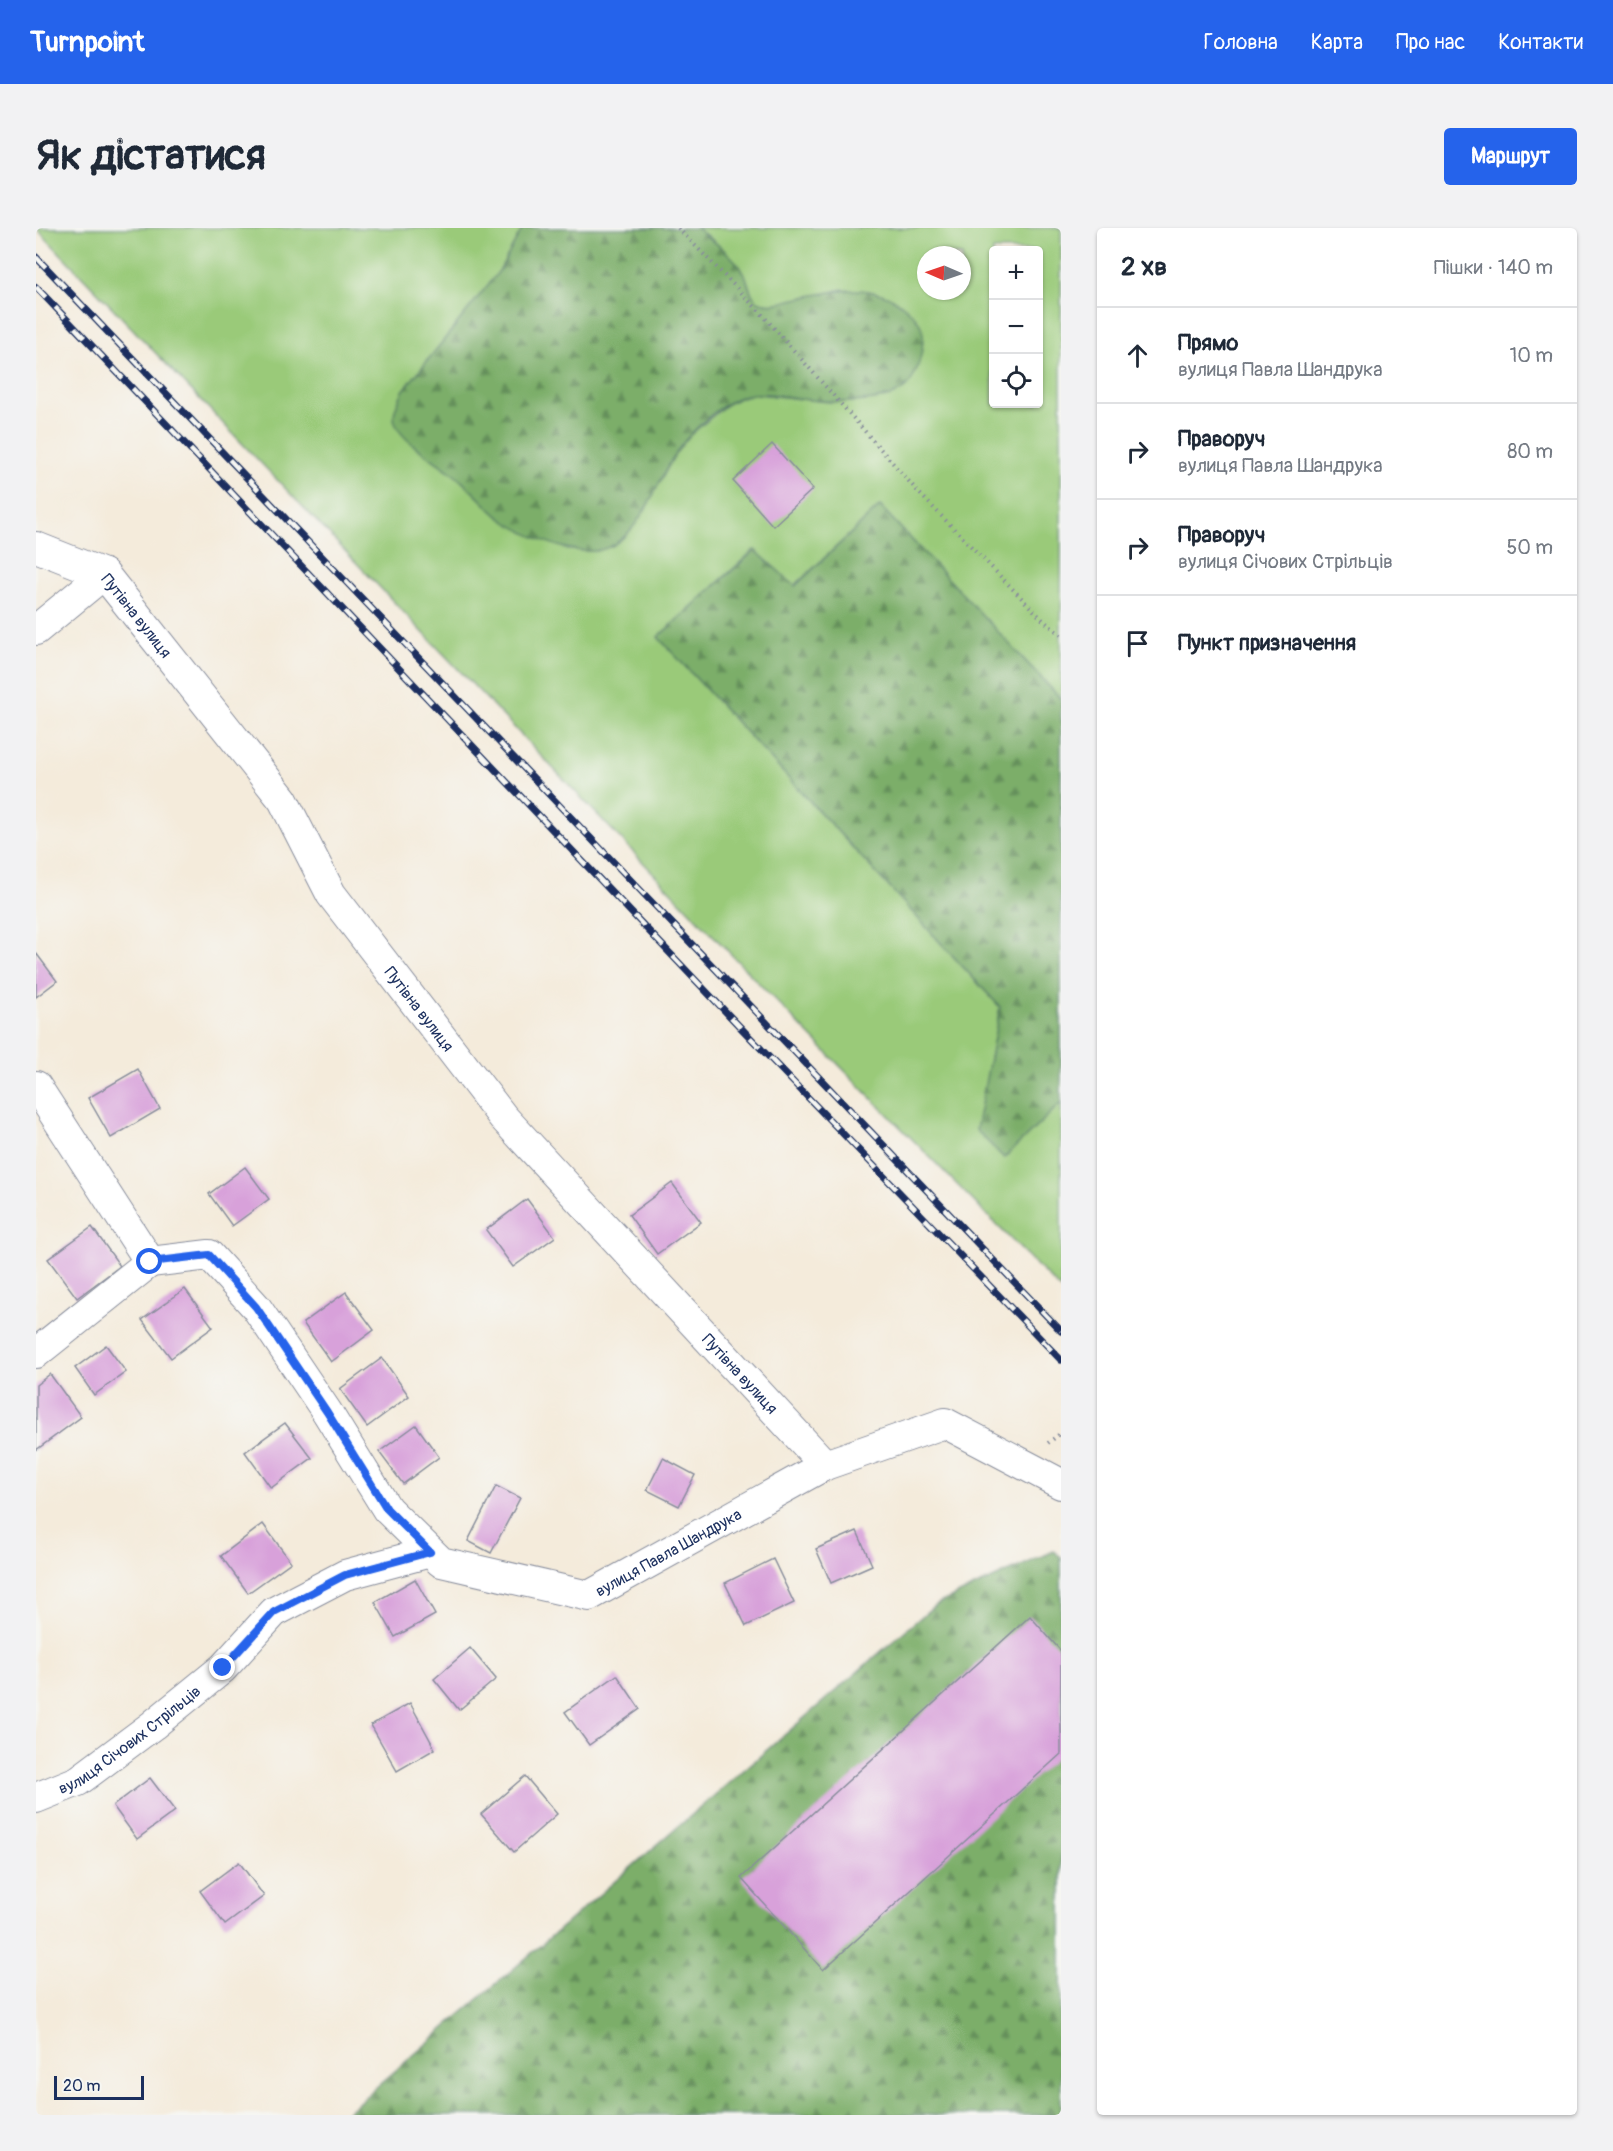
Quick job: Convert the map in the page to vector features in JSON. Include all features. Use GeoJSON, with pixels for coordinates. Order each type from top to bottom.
{"type":"FeatureCollection","features":[{"type":"Feature","properties":{"kind":"street","name":"Путівна вулиця"},"geometry":{"type":"LineString","coordinates":[[36,547],[104,574],[283,800],[331,894],[503,1117],[825,1465]]}},
{"type":"Feature","properties":{"kind":"street"},"geometry":{"type":"LineString","coordinates":[[36,630],[104,574]]}},
{"type":"Feature","properties":{"kind":"street"},"geometry":{"type":"LineString","coordinates":[[36,1086],[150,1262],[36,1353]]}},
{"type":"Feature","properties":{"kind":"street","name":"вулиця Павла Шандрука"},"geometry":{"type":"LineString","coordinates":[[150,1262],[209,1255],[256,1307],[327,1412],[387,1509],[441,1562],[588,1596],[825,1465],[945,1423],[1061,1484]]}},
{"type":"Feature","properties":{"kind":"street","name":"вулиця Січових Стрільців"},"geometry":{"type":"LineString","coordinates":[[36,1798],[78,1782],[153,1725],[223,1668],[274,1612],[345,1575],[430,1552]]}},
{"type":"Feature","properties":{"kind":"path"},"geometry":{"type":"LineString","coordinates":[[678,228],[760,312],[920,494],[1043,620],[1061,635]]}},
{"type":"Feature","properties":{"kind":"green space"},"geometry":{"type":"Polygon","coordinates":[[[36,228],[523,228],[499,271],[416,447],[455,475],[499,517],[527,533],[569,550],[595,551],[614,545],[646,508],[675,454],[689,436],[726,405],[739,398],[756,394],[829,402],[894,395],[907,386],[914,374],[923,337],[843,289],[786,302],[757,301],[752,295],[745,275],[734,260],[696,228],[1061,228],[1061,699],[880,506],[794,586],[754,550],[658,637],[1000,1007],[977,1130],[1004,1158],[1061,1103],[1061,1290],[770,995],[36,228]]]}},
{"type":"Feature","properties":{"kind":"green space"},"geometry":{"type":"Polygon","coordinates":[[[523,228],[696,228],[734,260],[744,272],[751,293],[760,302],[778,303],[853,290],[881,294],[894,299],[906,308],[920,324],[923,343],[917,369],[908,385],[899,392],[872,400],[825,401],[762,394],[740,397],[714,413],[681,445],[644,512],[623,538],[595,551],[557,546],[506,522],[459,479],[406,438],[394,421],[396,408],[403,391],[499,271],[523,228]]]}},
{"type":"Feature","properties":{"kind":"green space"},"geometry":{"type":"Polygon","coordinates":[[[880,506],[1061,699],[1061,1103],[1004,1158],[976,1130],[1000,1007],[658,637],[755,550],[795,586],[880,506]]]}},
{"type":"Feature","properties":{"kind":"green space"},"geometry":{"type":"Polygon","coordinates":[[[1054,1551],[1061,1557],[1061,2115],[344,2115],[935,1605],[1054,1551]]]}},
{"type":"Feature","properties":{"kind":"building"},"geometry":{"type":"Polygon","coordinates":[[[772,444],[813,489],[773,526],[733,481],[772,444]]]}},
{"type":"Feature","properties":{"kind":"building"},"geometry":{"type":"Polygon","coordinates":[[[36,953],[57,981],[36,997],[36,953]]]}},
{"type":"Feature","properties":{"kind":"building"},"geometry":{"type":"Polygon","coordinates":[[[138,1069],[160,1109],[111,1138],[88,1098],[138,1069]]]}},
{"type":"Feature","properties":{"kind":"building"},"geometry":{"type":"Polygon","coordinates":[[[245,1167],[269,1199],[232,1226],[209,1194],[245,1167]]]}},
{"type":"Feature","properties":{"kind":"building"},"geometry":{"type":"Polygon","coordinates":[[[672,1183],[701,1222],[657,1254],[629,1215],[672,1183]]]}},
{"type":"Feature","properties":{"kind":"building"},"geometry":{"type":"Polygon","coordinates":[[[527,1199],[555,1237],[513,1267],[486,1230],[527,1199]]]}},
{"type":"Feature","properties":{"kind":"building"},"geometry":{"type":"Polygon","coordinates":[[[92,1227],[120,1266],[77,1298],[48,1259],[92,1227]]]}},
{"type":"Feature","properties":{"kind":"building"},"geometry":{"type":"Polygon","coordinates":[[[185,1289],[213,1327],[171,1358],[142,1320],[185,1289]]]}},
{"type":"Feature","properties":{"kind":"building"},"geometry":{"type":"Polygon","coordinates":[[[346,1292],[374,1330],[331,1362],[303,1323],[346,1292]]]}},
{"type":"Feature","properties":{"kind":"building"},"geometry":{"type":"Polygon","coordinates":[[[106,1345],[126,1372],[94,1395],[75,1368],[106,1345]]]}},
{"type":"Feature","properties":{"kind":"building"},"geometry":{"type":"Polygon","coordinates":[[[382,1358],[409,1396],[367,1427],[340,1389],[382,1358]]]}},
{"type":"Feature","properties":{"kind":"building"},"geometry":{"type":"Polygon","coordinates":[[[50,1374],[81,1417],[36,1450],[36,1385],[50,1374]]]}},
{"type":"Feature","properties":{"kind":"building"},"geometry":{"type":"Polygon","coordinates":[[[285,1423],[312,1458],[271,1488],[245,1452],[285,1423]]]}},
{"type":"Feature","properties":{"kind":"building"},"geometry":{"type":"Polygon","coordinates":[[[416,1425],[439,1457],[403,1484],[379,1452],[416,1425]]]}},
{"type":"Feature","properties":{"kind":"building"},"geometry":{"type":"Polygon","coordinates":[[[663,1458],[695,1475],[679,1506],[647,1490],[663,1458]]]}},
{"type":"Feature","properties":{"kind":"building"},"geometry":{"type":"Polygon","coordinates":[[[496,1486],[520,1498],[491,1553],[468,1541],[496,1486]]]}},
{"type":"Feature","properties":{"kind":"building"},"geometry":{"type":"Polygon","coordinates":[[[263,1524],[291,1562],[248,1593],[221,1556],[263,1524]]]}},
{"type":"Feature","properties":{"kind":"building"},"geometry":{"type":"Polygon","coordinates":[[[857,1531],[872,1565],[831,1583],[816,1549],[857,1531]]]}},
{"type":"Feature","properties":{"kind":"building"},"geometry":{"type":"Polygon","coordinates":[[[773,1559],[794,1603],[746,1626],[725,1583],[773,1559]]]}},
{"type":"Feature","properties":{"kind":"building"},"geometry":{"type":"Polygon","coordinates":[[[415,1579],[435,1615],[395,1637],[375,1602],[415,1579]]]}},
{"type":"Feature","properties":{"kind":"building"},"geometry":{"type":"Polygon","coordinates":[[[1030,1616],[1061,1651],[1061,1754],[823,1970],[741,1878],[1030,1616]]]}},
{"type":"Feature","properties":{"kind":"building"},"geometry":{"type":"Polygon","coordinates":[[[470,1648],[496,1679],[459,1710],[434,1679],[470,1648]]]}},
{"type":"Feature","properties":{"kind":"building"},"geometry":{"type":"Polygon","coordinates":[[[617,1675],[640,1709],[589,1745],[565,1712],[617,1675]]]}},
{"type":"Feature","properties":{"kind":"building"},"geometry":{"type":"Polygon","coordinates":[[[410,1703],[435,1749],[397,1771],[371,1725],[410,1703]]]}},
{"type":"Feature","properties":{"kind":"building"},"geometry":{"type":"Polygon","coordinates":[[[525,1776],[557,1814],[514,1852],[481,1814],[525,1776]]]}},
{"type":"Feature","properties":{"kind":"building"},"geometry":{"type":"Polygon","coordinates":[[[150,1778],[175,1811],[137,1839],[113,1806],[150,1778]]]}},
{"type":"Feature","properties":{"kind":"building"},"geometry":{"type":"Polygon","coordinates":[[[239,1862],[264,1896],[225,1925],[200,1891],[239,1862]]]}},
{"type":"Feature","properties":{"kind":"railway"},"geometry":{"type":"LineString","coordinates":[[36,257],[1061,1331]]}},
{"type":"Feature","properties":{"kind":"railway"},"geometry":{"type":"LineString","coordinates":[[36,287],[743,1030],[1061,1360]]}},
{"type":"Feature","properties":{"kind":"route"},"geometry":{"type":"LineString","coordinates":[[150,1262],[209,1255],[256,1307],[327,1412],[387,1509],[430,1552],[345,1575],[274,1612],[223,1668]]}}]}
